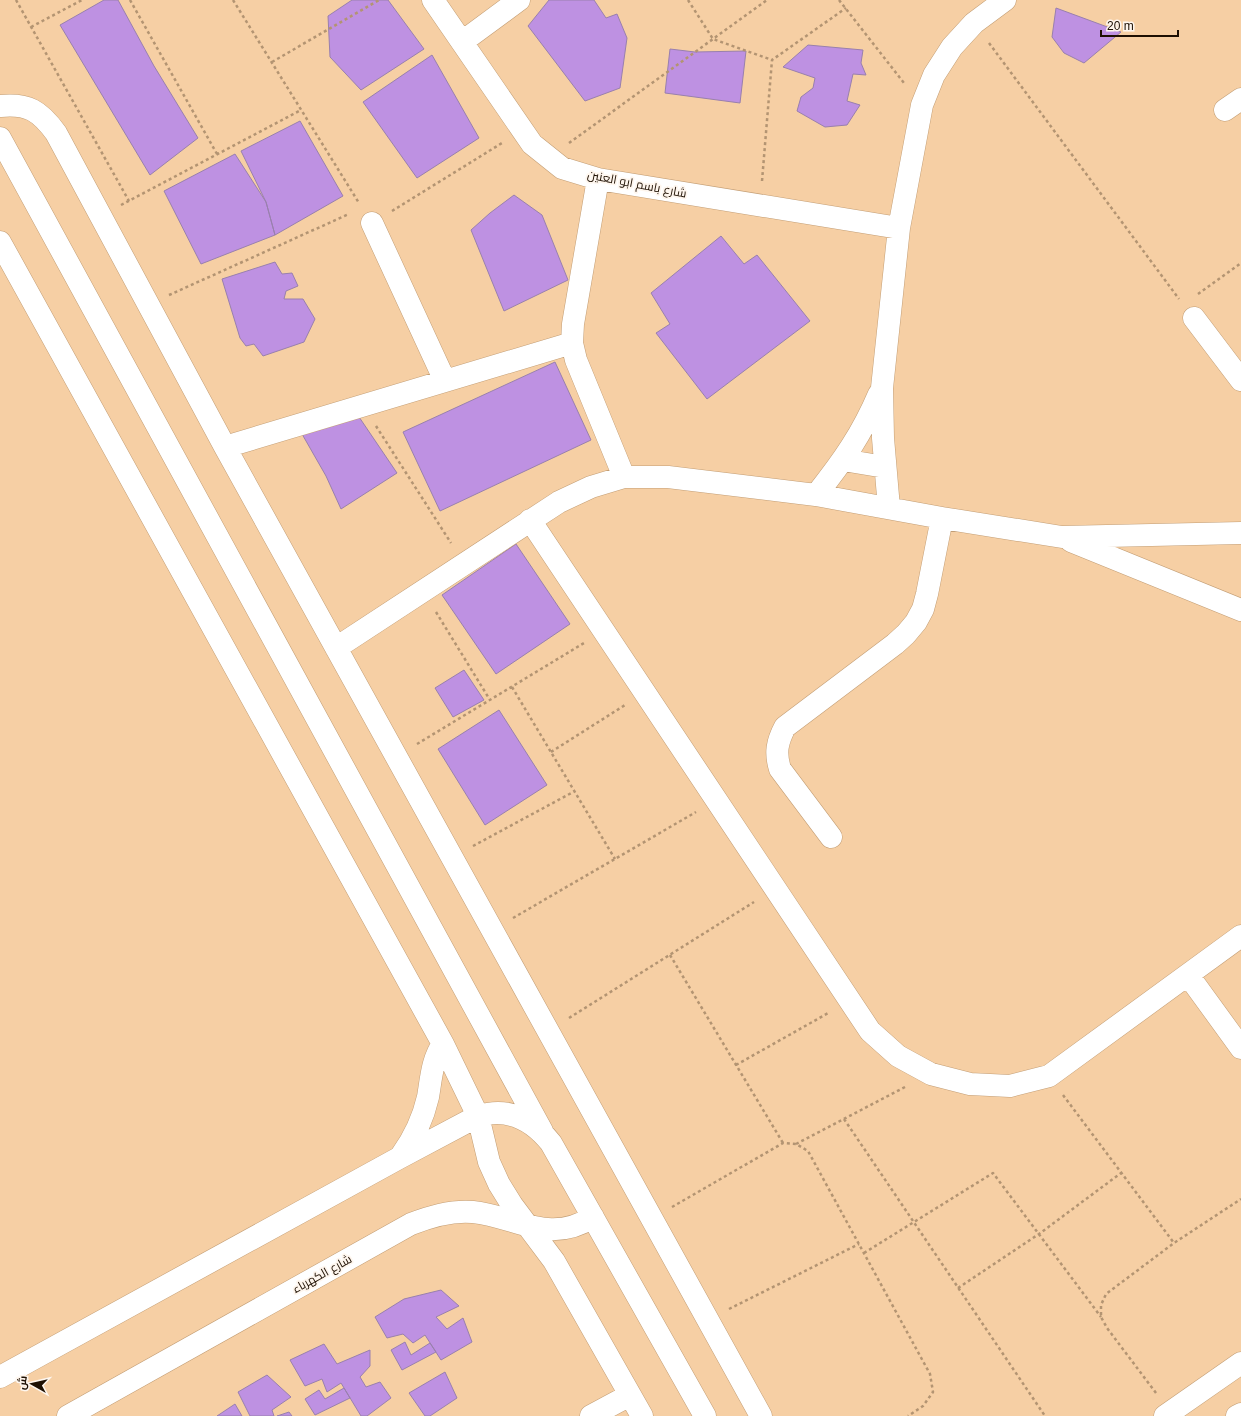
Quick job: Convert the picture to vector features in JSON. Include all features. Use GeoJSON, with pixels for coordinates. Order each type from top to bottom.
{"type":"FeatureCollection","features":[{"type":"Feature","properties":{"kind":"street","name":"شارع باسم ابو العنين"},"geometry":{"type":"LineString","coordinates":[[433,0],[532,144],[562,168],[598,179],[899,228]]}},
{"type":"Feature","properties":{"kind":"street"},"geometry":{"type":"LineString","coordinates":[[462,42],[519,0]]}},
{"type":"Feature","properties":{"kind":"street"},"geometry":{"type":"LineString","coordinates":[[889,508],[885,467],[882,388],[899,228],[922,105],[934,75],[952,47],[974,24],[1005,0]]}},
{"type":"Feature","properties":{"kind":"street"},"geometry":{"type":"LineString","coordinates":[[0,106],[13,104],[31,109],[45,118],[56,133],[225,447],[761,1416]]}},
{"type":"Feature","properties":{"kind":"street"},"geometry":{"type":"LineString","coordinates":[[0,138],[542,1131],[551,1143],[705,1416]]}},
{"type":"Feature","properties":{"kind":"street"},"geometry":{"type":"LineString","coordinates":[[598,179],[573,324],[572,343],[576,360],[624,477]]}},
{"type":"Feature","properties":{"kind":"street"},"geometry":{"type":"LineString","coordinates":[[367,215],[445,381]]}},
{"type":"Feature","properties":{"kind":"street"},"geometry":{"type":"LineString","coordinates":[[0,242],[443,1044],[478,1116],[489,1162],[499,1184],[526,1224],[554,1261],[642,1416]]}},
{"type":"Feature","properties":{"kind":"street"},"geometry":{"type":"LineString","coordinates":[[1188,311],[1241,380]]}},
{"type":"Feature","properties":{"kind":"street"},"geometry":{"type":"LineString","coordinates":[[225,447],[572,343]]}},
{"type":"Feature","properties":{"kind":"street"},"geometry":{"type":"LineString","coordinates":[[816,495],[859,437],[872,413],[882,388]]}},
{"type":"Feature","properties":{"kind":"street"},"geometry":{"type":"LineString","coordinates":[[843,460],[885,467]]}},
{"type":"Feature","properties":{"kind":"street"},"geometry":{"type":"LineString","coordinates":[[336,648],[559,502],[591,487],[624,477],[668,477],[816,495],[942,518],[1062,537],[1241,533]]}},
{"type":"Feature","properties":{"kind":"street"},"geometry":{"type":"LineString","coordinates":[[831,837],[780,769],[776,759],[776,747],[785,727],[894,644],[906,634],[916,622],[923,609],[927,594],[942,518]]}},
{"type":"Feature","properties":{"kind":"street"},"geometry":{"type":"LineString","coordinates":[[530,520],[603,632],[870,1031],[898,1056],[931,1074],[970,1084],[1010,1086],[1049,1076],[1241,936]]}},
{"type":"Feature","properties":{"kind":"street"},"geometry":{"type":"LineString","coordinates":[[1062,537],[1241,610]]}},
{"type":"Feature","properties":{"kind":"street"},"geometry":{"type":"LineString","coordinates":[[1188,975],[1241,1048]]}},
{"type":"Feature","properties":{"kind":"street"},"geometry":{"type":"LineString","coordinates":[[399,1158],[414,1136],[420,1124],[428,1098],[435,1059],[443,1044]]}},
{"type":"Feature","properties":{"kind":"street"},"geometry":{"type":"LineString","coordinates":[[0,1377],[478,1116],[488,1113],[502,1113],[517,1116],[542,1131]]}},
{"type":"Feature","properties":{"kind":"street","name":"شارع الكهرباء"},"geometry":{"type":"LineString","coordinates":[[68,1416],[411,1224],[430,1216],[471,1212],[492,1215],[549,1230],[560,1230],[583,1223],[593,1217]]}},
{"type":"Feature","properties":{"kind":"street"},"geometry":{"type":"LineString","coordinates":[[1168,1414],[1241,1363]]}},
{"type":"Feature","properties":{"kind":"street"},"geometry":{"type":"LineString","coordinates":[[591,1416],[630,1395]]}},
{"type":"Feature","properties":{"kind":"street"},"geometry":{"type":"LineString","coordinates":[[1237,1416],[1241,1414]]}},
{"type":"Feature","properties":{"kind":"path"},"geometry":{"type":"LineString","coordinates":[[16,0],[129,201]]}},
{"type":"Feature","properties":{"kind":"path"},"geometry":{"type":"LineString","coordinates":[[31,27],[82,0]]}},
{"type":"Feature","properties":{"kind":"path"},"geometry":{"type":"LineString","coordinates":[[130,0],[217,154]]}},
{"type":"Feature","properties":{"kind":"path"},"geometry":{"type":"LineString","coordinates":[[233,0],[367,215]]}},
{"type":"Feature","properties":{"kind":"path"},"geometry":{"type":"LineString","coordinates":[[272,62],[379,0]]}},
{"type":"Feature","properties":{"kind":"path"},"geometry":{"type":"LineString","coordinates":[[688,0],[713,39],[772,60]]}},
{"type":"Feature","properties":{"kind":"path"},"geometry":{"type":"LineString","coordinates":[[549,158],[767,0]]}},
{"type":"Feature","properties":{"kind":"path"},"geometry":{"type":"LineString","coordinates":[[839,0],[922,105]]}},
{"type":"Feature","properties":{"kind":"path"},"geometry":{"type":"LineString","coordinates":[[772,60],[846,8]]}},
{"type":"Feature","properties":{"kind":"path"},"geometry":{"type":"LineString","coordinates":[[974,24],[1188,311],[1241,264]]}},
{"type":"Feature","properties":{"kind":"path"},"geometry":{"type":"LineString","coordinates":[[760,205],[772,60]]}},
{"type":"Feature","properties":{"kind":"path"},"geometry":{"type":"LineString","coordinates":[[101,216],[301,110]]}},
{"type":"Feature","properties":{"kind":"path"},"geometry":{"type":"LineString","coordinates":[[149,304],[367,215],[523,130]]}},
{"type":"Feature","properties":{"kind":"path"},"geometry":{"type":"LineString","coordinates":[[363,405],[464,564]]}},
{"type":"Feature","properties":{"kind":"path"},"geometry":{"type":"LineString","coordinates":[[423,590],[490,700]]}},
{"type":"Feature","properties":{"kind":"path"},"geometry":{"type":"LineString","coordinates":[[396,756],[603,632]]}},
{"type":"Feature","properties":{"kind":"path"},"geometry":{"type":"LineString","coordinates":[[512,687],[615,859]]}},
{"type":"Feature","properties":{"kind":"path"},"geometry":{"type":"LineString","coordinates":[[551,752],[644,693]]}},
{"type":"Feature","properties":{"kind":"path"},"geometry":{"type":"LineString","coordinates":[[452,858],[575,791]]}},
{"type":"Feature","properties":{"kind":"path"},"geometry":{"type":"LineString","coordinates":[[493,930],[716,801]]}},
{"type":"Feature","properties":{"kind":"path"},"geometry":{"type":"LineString","coordinates":[[548,1031],[774,889]]}},
{"type":"Feature","properties":{"kind":"path"},"geometry":{"type":"LineString","coordinates":[[670,955],[782,1144]]}},
{"type":"Feature","properties":{"kind":"path"},"geometry":{"type":"LineString","coordinates":[[736,1065],[850,1001]]}},
{"type":"Feature","properties":{"kind":"path"},"geometry":{"type":"LineString","coordinates":[[652,1218],[782,1144],[796,1144],[931,1074]]}},
{"type":"Feature","properties":{"kind":"path"},"geometry":{"type":"LineString","coordinates":[[1049,1076],[1174,1244]]}},
{"type":"Feature","properties":{"kind":"path"},"geometry":{"type":"LineString","coordinates":[[844,1119],[1045,1416]]}},
{"type":"Feature","properties":{"kind":"path"},"geometry":{"type":"LineString","coordinates":[[796,1144],[808,1151],[930,1374],[933,1392],[923,1406],[908,1416]]}},
{"type":"Feature","properties":{"kind":"path"},"geometry":{"type":"LineString","coordinates":[[864,1253],[993,1173],[1101,1317],[1107,1328],[1168,1414]]}},
{"type":"Feature","properties":{"kind":"path"},"geometry":{"type":"LineString","coordinates":[[958,1288],[1039,1234],[1121,1173]]}},
{"type":"Feature","properties":{"kind":"path"},"geometry":{"type":"LineString","coordinates":[[1101,1317],[1100,1305],[1106,1294],[1174,1244],[1241,1199]]}},
{"type":"Feature","properties":{"kind":"path"},"geometry":{"type":"LineString","coordinates":[[708,1319],[859,1244]]}},
{"type":"Feature","properties":{"kind":"building"},"geometry":{"type":"Polygon","coordinates":[[[104,0],[118,0],[154,66],[198,138],[150,175],[60,25],[104,0]]]}},
{"type":"Feature","properties":{"kind":"building"},"geometry":{"type":"Polygon","coordinates":[[[352,0],[388,0],[424,49],[361,90],[330,57],[328,16],[352,0]]]}},
{"type":"Feature","properties":{"kind":"building"},"geometry":{"type":"Polygon","coordinates":[[[549,0],[594,0],[606,18],[617,14],[627,38],[620,88],[585,101],[528,26],[549,0]]]}},
{"type":"Feature","properties":{"kind":"building"},"geometry":{"type":"Polygon","coordinates":[[[1056,8],[1121,32],[1084,63],[1064,53],[1052,37],[1056,8]]]}},
{"type":"Feature","properties":{"kind":"building"},"geometry":{"type":"Polygon","coordinates":[[[808,45],[863,50],[861,63],[866,75],[853,74],[847,101],[860,105],[847,125],[825,127],[797,111],[801,97],[813,88],[815,78],[783,67],[808,45]]]}},
{"type":"Feature","properties":{"kind":"building"},"geometry":{"type":"Polygon","coordinates":[[[670,49],[695,52],[746,51],[740,103],[665,93],[670,49]]]}},
{"type":"Feature","properties":{"kind":"building"},"geometry":{"type":"Polygon","coordinates":[[[432,55],[479,138],[417,178],[363,102],[432,55]]]}},
{"type":"Feature","properties":{"kind":"building"},"geometry":{"type":"Polygon","coordinates":[[[300,121],[343,196],[275,235],[266,202],[241,151],[300,121]]]}},
{"type":"Feature","properties":{"kind":"building"},"geometry":{"type":"Polygon","coordinates":[[[235,154],[266,202],[275,235],[201,264],[164,191],[235,154]]]}},
{"type":"Feature","properties":{"kind":"building"},"geometry":{"type":"Polygon","coordinates":[[[514,195],[542,215],[568,280],[504,311],[471,230],[514,195]]]}},
{"type":"Feature","properties":{"kind":"building"},"geometry":{"type":"Polygon","coordinates":[[[721,236],[744,264],[757,255],[810,321],[707,399],[656,333],[670,324],[651,293],[721,236]]]}},
{"type":"Feature","properties":{"kind":"building"},"geometry":{"type":"Polygon","coordinates":[[[275,262],[282,274],[292,273],[298,286],[286,291],[284,299],[303,299],[315,319],[304,342],[263,356],[254,344],[246,346],[240,338],[222,279],[275,262]]]}},
{"type":"Feature","properties":{"kind":"building"},"geometry":{"type":"Polygon","coordinates":[[[555,362],[591,440],[440,511],[403,432],[555,362]]]}},
{"type":"Feature","properties":{"kind":"building"},"geometry":{"type":"Polygon","coordinates":[[[357,414],[397,473],[341,509],[326,476],[298,427],[357,414]]]}},
{"type":"Feature","properties":{"kind":"building"},"geometry":{"type":"Polygon","coordinates":[[[516,544],[570,624],[496,674],[442,595],[516,544]]]}},
{"type":"Feature","properties":{"kind":"building"},"geometry":{"type":"Polygon","coordinates":[[[464,670],[484,700],[453,717],[435,688],[464,670]]]}},
{"type":"Feature","properties":{"kind":"building"},"geometry":{"type":"Polygon","coordinates":[[[499,710],[547,785],[485,825],[438,749],[499,710]]]}},
{"type":"Feature","properties":{"kind":"building"},"geometry":{"type":"Polygon","coordinates":[[[441,1290],[459,1306],[436,1317],[447,1329],[463,1318],[472,1342],[441,1360],[425,1335],[413,1343],[403,1334],[387,1338],[375,1317],[404,1299],[441,1290]]]}},
{"type":"Feature","properties":{"kind":"building"},"geometry":{"type":"Polygon","coordinates":[[[405,1342],[411,1355],[430,1343],[436,1352],[402,1370],[391,1350],[405,1342]]]}},
{"type":"Feature","properties":{"kind":"building"},"geometry":{"type":"Polygon","coordinates":[[[324,1344],[337,1364],[370,1350],[370,1366],[360,1377],[366,1387],[380,1382],[391,1398],[367,1416],[361,1416],[341,1383],[327,1392],[322,1379],[305,1386],[290,1360],[324,1344]]]}},
{"type":"Feature","properties":{"kind":"building"},"geometry":{"type":"Polygon","coordinates":[[[445,1372],[457,1398],[430,1416],[425,1416],[409,1393],[445,1372]]]}},
{"type":"Feature","properties":{"kind":"building"},"geometry":{"type":"Polygon","coordinates":[[[267,1375],[291,1397],[272,1410],[274,1416],[250,1416],[238,1392],[267,1375]]]}},
{"type":"Feature","properties":{"kind":"building"},"geometry":{"type":"Polygon","coordinates":[[[344,1388],[350,1398],[315,1415],[305,1399],[319,1390],[325,1399],[344,1388]]]}},
{"type":"Feature","properties":{"kind":"building"},"geometry":{"type":"Polygon","coordinates":[[[235,1404],[242,1416],[217,1416],[235,1404]]]}},
{"type":"Feature","properties":{"kind":"building"},"geometry":{"type":"Polygon","coordinates":[[[289,1412],[292,1416],[277,1416],[289,1412]]]}}]}
